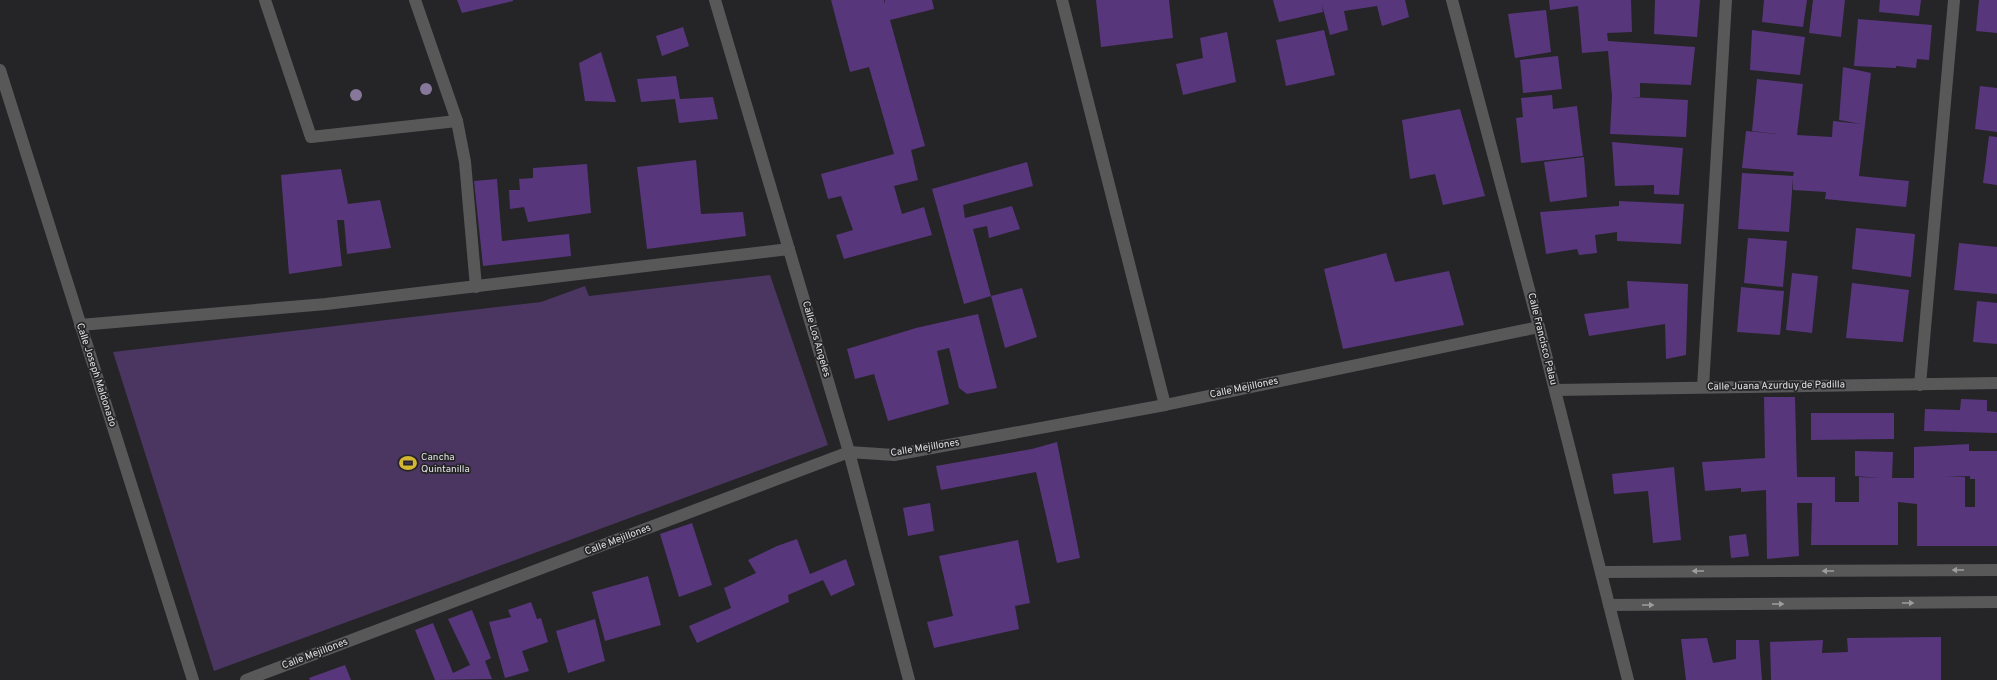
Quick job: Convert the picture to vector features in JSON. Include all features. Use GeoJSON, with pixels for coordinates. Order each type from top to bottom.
{"type":"FeatureCollection","features":[{"type":"Feature","properties":{"kind":"street"},"geometry":{"type":"LineString","coordinates":[[265,0],[311,137],[457,121]]}},
{"type":"Feature","properties":{"kind":"street"},"geometry":{"type":"LineString","coordinates":[[415,0],[457,121],[465,162],[476,286]]}},
{"type":"Feature","properties":{"kind":"street","name":"Calle Los Angeles"},"geometry":{"type":"LineString","coordinates":[[715,0],[849,452],[909,680]]}},
{"type":"Feature","properties":{"kind":"street"},"geometry":{"type":"LineString","coordinates":[[1062,0],[1165,405]]}},
{"type":"Feature","properties":{"kind":"street","name":"Calle Francisco Palau"},"geometry":{"type":"LineString","coordinates":[[1452,0],[1539,326],[1628,680]]}},
{"type":"Feature","properties":{"kind":"street"},"geometry":{"type":"LineString","coordinates":[[1703,387],[1726,0]]}},
{"type":"Feature","properties":{"kind":"street"},"geometry":{"type":"LineString","coordinates":[[1920,384],[1954,0]]}},
{"type":"Feature","properties":{"kind":"street","name":"Calle Joseph Maldonado"},"geometry":{"type":"LineString","coordinates":[[0,70],[193,680]]}},
{"type":"Feature","properties":{"kind":"street"},"geometry":{"type":"LineString","coordinates":[[80,325],[326,304],[789,249]]}},
{"type":"Feature","properties":{"kind":"street","name":"Calle Mejillones"},"geometry":{"type":"LineString","coordinates":[[246,680],[849,452],[894,455],[1165,405],[1539,326]]}},
{"type":"Feature","properties":{"kind":"street","name":"Calle Juana Azurduy de Padilla"},"geometry":{"type":"LineString","coordinates":[[1555,390],[1997,384]]}},
{"type":"Feature","properties":{"kind":"street"},"geometry":{"type":"LineString","coordinates":[[1601,572],[1997,570]]}},
{"type":"Feature","properties":{"kind":"street"},"geometry":{"type":"LineString","coordinates":[[1609,605],[1997,602]]}},
{"type":"Feature","properties":{"kind":"shaded area"},"geometry":{"type":"Polygon","coordinates":[[[770,275],[828,445],[214,671],[113,352],[541,302],[585,286],[589,296],[770,275]]]}},
{"type":"Feature","properties":{"kind":"building"},"geometry":{"type":"Polygon","coordinates":[[[457,0],[513,0],[513,1],[462,13],[457,0]]]}},
{"type":"Feature","properties":{"kind":"building"},"geometry":{"type":"Polygon","coordinates":[[[831,0],[884,0],[885,4],[885,0],[932,0],[934,9],[890,20],[925,146],[911,150],[918,180],[894,186],[902,214],[924,207],[932,235],[844,259],[836,235],[853,230],[841,196],[828,199],[821,174],[894,154],[869,67],[850,72],[831,0]]]}},
{"type":"Feature","properties":{"kind":"building"},"geometry":{"type":"Polygon","coordinates":[[[1096,0],[1169,0],[1173,38],[1101,47],[1096,0]]]}},
{"type":"Feature","properties":{"kind":"building"},"geometry":{"type":"Polygon","coordinates":[[[1273,0],[1405,0],[1409,17],[1382,26],[1377,6],[1344,11],[1348,30],[1330,35],[1322,5],[1323,12],[1279,22],[1273,0]]]}},
{"type":"Feature","properties":{"kind":"building"},"geometry":{"type":"Polygon","coordinates":[[[1549,0],[1631,0],[1632,32],[1607,33],[1608,41],[1695,47],[1691,85],[1640,83],[1640,97],[1630,97],[1688,100],[1686,137],[1610,134],[1612,96],[1608,51],[1582,53],[1578,6],[1550,10],[1549,0]]]}},
{"type":"Feature","properties":{"kind":"building"},"geometry":{"type":"Polygon","coordinates":[[[1655,0],[1700,0],[1697,37],[1654,34],[1655,0]]]}},
{"type":"Feature","properties":{"kind":"building"},"geometry":{"type":"Polygon","coordinates":[[[1764,0],[1807,0],[1803,27],[1762,22],[1764,0]]]}},
{"type":"Feature","properties":{"kind":"building"},"geometry":{"type":"Polygon","coordinates":[[[1813,0],[1845,0],[1841,37],[1809,33],[1813,0]]]}},
{"type":"Feature","properties":{"kind":"building"},"geometry":{"type":"Polygon","coordinates":[[[1880,0],[1921,0],[1919,16],[1879,12],[1880,0]]]}},
{"type":"Feature","properties":{"kind":"building"},"geometry":{"type":"Polygon","coordinates":[[[1979,0],[1997,0],[1997,33],[1976,31],[1979,0]]]}},
{"type":"Feature","properties":{"kind":"building"},"geometry":{"type":"Polygon","coordinates":[[[1546,10],[1551,52],[1515,58],[1508,14],[1546,10]]]}},
{"type":"Feature","properties":{"kind":"building"},"geometry":{"type":"Polygon","coordinates":[[[1858,19],[1932,25],[1929,60],[1917,59],[1916,68],[1896,66],[1896,68],[1854,66],[1858,19]]]}},
{"type":"Feature","properties":{"kind":"building"},"geometry":{"type":"Polygon","coordinates":[[[683,27],[689,46],[662,56],[656,36],[683,27]]]}},
{"type":"Feature","properties":{"kind":"building"},"geometry":{"type":"Polygon","coordinates":[[[1324,30],[1335,75],[1286,86],[1276,40],[1324,30]]]}},
{"type":"Feature","properties":{"kind":"building"},"geometry":{"type":"Polygon","coordinates":[[[1752,30],[1805,37],[1800,75],[1750,70],[1752,30]]]}},
{"type":"Feature","properties":{"kind":"building"},"geometry":{"type":"Polygon","coordinates":[[[1227,32],[1236,82],[1183,95],[1176,64],[1203,58],[1200,38],[1227,32]]]}},
{"type":"Feature","properties":{"kind":"building"},"geometry":{"type":"Polygon","coordinates":[[[601,52],[616,102],[585,101],[579,63],[601,52]]]}},
{"type":"Feature","properties":{"kind":"building"},"geometry":{"type":"Polygon","coordinates":[[[1558,56],[1562,89],[1523,93],[1520,60],[1558,56]]]}},
{"type":"Feature","properties":{"kind":"building"},"geometry":{"type":"Polygon","coordinates":[[[1843,67],[1871,73],[1859,176],[1909,181],[1906,207],[1825,199],[1826,192],[1793,190],[1793,178],[1789,232],[1738,229],[1742,173],[1793,176],[1794,172],[1742,168],[1746,131],[1778,134],[1752,131],[1757,79],[1803,84],[1797,135],[1832,137],[1833,121],[1861,124],[1839,120],[1843,67]]]}},
{"type":"Feature","properties":{"kind":"building"},"geometry":{"type":"Polygon","coordinates":[[[676,76],[680,99],[713,97],[718,119],[679,123],[675,99],[641,102],[637,79],[676,76]]]}},
{"type":"Feature","properties":{"kind":"building"},"geometry":{"type":"Polygon","coordinates":[[[1980,86],[1997,88],[1997,132],[1975,129],[1980,86]]]}},
{"type":"Feature","properties":{"kind":"building"},"geometry":{"type":"Polygon","coordinates":[[[1552,95],[1553,109],[1577,106],[1583,156],[1521,163],[1516,118],[1523,117],[1521,98],[1552,95]]]}},
{"type":"Feature","properties":{"kind":"building"},"geometry":{"type":"Polygon","coordinates":[[[1460,109],[1485,196],[1443,205],[1435,174],[1410,179],[1402,120],[1460,109]]]}},
{"type":"Feature","properties":{"kind":"building"},"geometry":{"type":"Polygon","coordinates":[[[1989,136],[1997,137],[1997,185],[1983,183],[1989,136]]]}},
{"type":"Feature","properties":{"kind":"building"},"geometry":{"type":"Polygon","coordinates":[[[1612,142],[1683,148],[1679,195],[1654,194],[1654,185],[1615,186],[1612,142]]]}},
{"type":"Feature","properties":{"kind":"building"},"geometry":{"type":"Polygon","coordinates":[[[1584,157],[1587,197],[1550,202],[1544,162],[1584,157]]]}},
{"type":"Feature","properties":{"kind":"building"},"geometry":{"type":"Polygon","coordinates":[[[696,160],[701,214],[743,212],[746,236],[647,249],[637,167],[696,160]]]}},
{"type":"Feature","properties":{"kind":"building"},"geometry":{"type":"Polygon","coordinates":[[[1027,162],[1033,186],[963,205],[965,218],[1012,206],[1020,229],[989,238],[987,226],[973,229],[991,296],[964,304],[932,189],[1027,162]]]}},
{"type":"Feature","properties":{"kind":"building"},"geometry":{"type":"Polygon","coordinates":[[[587,164],[591,213],[528,222],[524,207],[510,209],[509,190],[520,190],[519,179],[533,178],[533,168],[587,164]]]}},
{"type":"Feature","properties":{"kind":"building"},"geometry":{"type":"Polygon","coordinates":[[[341,169],[348,204],[380,200],[391,248],[347,254],[344,220],[337,220],[342,266],[289,274],[281,175],[341,169]]]}},
{"type":"Feature","properties":{"kind":"building"},"geometry":{"type":"Polygon","coordinates":[[[497,179],[502,241],[569,234],[571,256],[483,266],[474,181],[497,179]]]}},
{"type":"Feature","properties":{"kind":"building"},"geometry":{"type":"Polygon","coordinates":[[[1619,201],[1684,204],[1681,244],[1617,241],[1617,232],[1595,235],[1597,253],[1579,255],[1577,249],[1546,254],[1540,212],[1619,206],[1619,201]]]}},
{"type":"Feature","properties":{"kind":"building"},"geometry":{"type":"Polygon","coordinates":[[[1856,228],[1915,234],[1911,277],[1852,269],[1856,228]]]}},
{"type":"Feature","properties":{"kind":"building"},"geometry":{"type":"Polygon","coordinates":[[[1748,238],[1787,241],[1783,287],[1744,283],[1748,238]]]}},
{"type":"Feature","properties":{"kind":"building"},"geometry":{"type":"Polygon","coordinates":[[[1959,243],[1997,247],[1997,294],[1954,290],[1959,243]]]}},
{"type":"Feature","properties":{"kind":"building"},"geometry":{"type":"Polygon","coordinates":[[[1386,253],[1395,282],[1449,271],[1464,325],[1343,349],[1324,269],[1386,253]]]}},
{"type":"Feature","properties":{"kind":"building"},"geometry":{"type":"Polygon","coordinates":[[[1792,273],[1818,276],[1812,333],[1786,330],[1792,273]]]}},
{"type":"Feature","properties":{"kind":"building"},"geometry":{"type":"Polygon","coordinates":[[[1627,281],[1688,284],[1686,355],[1666,359],[1665,324],[1589,336],[1584,314],[1629,308],[1627,281]]]}},
{"type":"Feature","properties":{"kind":"building"},"geometry":{"type":"Polygon","coordinates":[[[1852,283],[1909,290],[1903,342],[1846,338],[1852,283]]]}},
{"type":"Feature","properties":{"kind":"building"},"geometry":{"type":"Polygon","coordinates":[[[1741,287],[1784,291],[1780,335],[1737,332],[1741,287]]]}},
{"type":"Feature","properties":{"kind":"building"},"geometry":{"type":"Polygon","coordinates":[[[1022,288],[1037,337],[1005,348],[991,296],[1022,288]]]}},
{"type":"Feature","properties":{"kind":"building"},"geometry":{"type":"Polygon","coordinates":[[[1977,301],[1997,303],[1997,344],[1973,342],[1977,301]]]}},
{"type":"Feature","properties":{"kind":"building"},"geometry":{"type":"Polygon","coordinates":[[[978,314],[997,388],[967,394],[959,388],[949,348],[937,351],[949,404],[888,421],[874,374],[855,379],[847,349],[916,328],[978,314]]]}},
{"type":"Feature","properties":{"kind":"building"},"geometry":{"type":"Polygon","coordinates":[[[1764,397],[1795,397],[1797,477],[1835,477],[1835,502],[1859,502],[1859,477],[1882,478],[1855,476],[1855,451],[1893,452],[1892,478],[1914,478],[1914,447],[1969,444],[1969,451],[1997,451],[1997,546],[1917,546],[1917,504],[1898,502],[1898,545],[1811,545],[1812,503],[1797,503],[1799,556],[1767,559],[1766,490],[1741,492],[1741,488],[1705,491],[1702,462],[1765,458],[1764,397]],[[1970,476],[1946,477],[1965,477],[1965,507],[1975,507],[1975,479],[1970,479],[1970,476]]]}},
{"type":"Feature","properties":{"kind":"building"},"geometry":{"type":"Polygon","coordinates":[[[1961,399],[1987,400],[1987,411],[1997,412],[1997,433],[1924,431],[1925,409],[1960,410],[1961,399]]]}},
{"type":"Feature","properties":{"kind":"building"},"geometry":{"type":"Polygon","coordinates":[[[1811,413],[1894,413],[1894,439],[1811,440],[1811,413]]]}},
{"type":"Feature","properties":{"kind":"building"},"geometry":{"type":"Polygon","coordinates":[[[1057,442],[1080,558],[1057,563],[1036,472],[941,490],[936,466],[1032,449],[1057,442]]]}},
{"type":"Feature","properties":{"kind":"building"},"geometry":{"type":"Polygon","coordinates":[[[1674,467],[1681,540],[1653,543],[1648,491],[1614,494],[1612,474],[1674,467]]]}},
{"type":"Feature","properties":{"kind":"building"},"geometry":{"type":"Polygon","coordinates":[[[930,503],[934,531],[908,536],[903,508],[930,503]]]}},
{"type":"Feature","properties":{"kind":"building"},"geometry":{"type":"Polygon","coordinates":[[[692,523],[712,585],[679,597],[660,534],[692,523]]]}},
{"type":"Feature","properties":{"kind":"building"},"geometry":{"type":"Polygon","coordinates":[[[1746,534],[1749,556],[1731,558],[1729,536],[1746,534]]]}},
{"type":"Feature","properties":{"kind":"building"},"geometry":{"type":"Polygon","coordinates":[[[797,539],[810,574],[846,559],[855,585],[831,596],[823,580],[788,595],[789,602],[697,643],[689,626],[731,608],[724,588],[756,573],[748,560],[777,546],[797,539]]]}},
{"type":"Feature","properties":{"kind":"building"},"geometry":{"type":"Polygon","coordinates":[[[1018,540],[1030,603],[1015,606],[1019,629],[934,648],[927,622],[953,616],[939,556],[1018,540]]]}},
{"type":"Feature","properties":{"kind":"building"},"geometry":{"type":"Polygon","coordinates":[[[648,576],[661,625],[605,641],[592,592],[648,576]]]}},
{"type":"Feature","properties":{"kind":"building"},"geometry":{"type":"Polygon","coordinates":[[[531,602],[537,619],[541,618],[548,642],[522,651],[529,671],[505,678],[489,622],[511,617],[508,610],[531,602]]]}},
{"type":"Feature","properties":{"kind":"building"},"geometry":{"type":"Polygon","coordinates":[[[472,610],[491,658],[485,661],[492,679],[435,680],[415,630],[433,623],[453,673],[470,665],[448,619],[472,610]]]}},
{"type":"Feature","properties":{"kind":"building"},"geometry":{"type":"Polygon","coordinates":[[[595,619],[605,661],[568,673],[556,631],[595,619]]]}},
{"type":"Feature","properties":{"kind":"building"},"geometry":{"type":"Polygon","coordinates":[[[1941,637],[1941,680],[1771,680],[1770,642],[1823,640],[1822,653],[1848,652],[1847,638],[1941,637]]]}},
{"type":"Feature","properties":{"kind":"building"},"geometry":{"type":"Polygon","coordinates":[[[1707,638],[1713,663],[1736,659],[1736,640],[1759,640],[1762,680],[1686,680],[1681,639],[1707,638]]]}},
{"type":"Feature","properties":{"kind":"building"},"geometry":{"type":"Polygon","coordinates":[[[345,665],[351,680],[310,680],[309,678],[345,665]]]}},
{"type":"Feature","properties":{"kind":"place","name":"Cancha Quintanilla"},"geometry":{"type":"Point","coordinates":[408,463]}}]}
